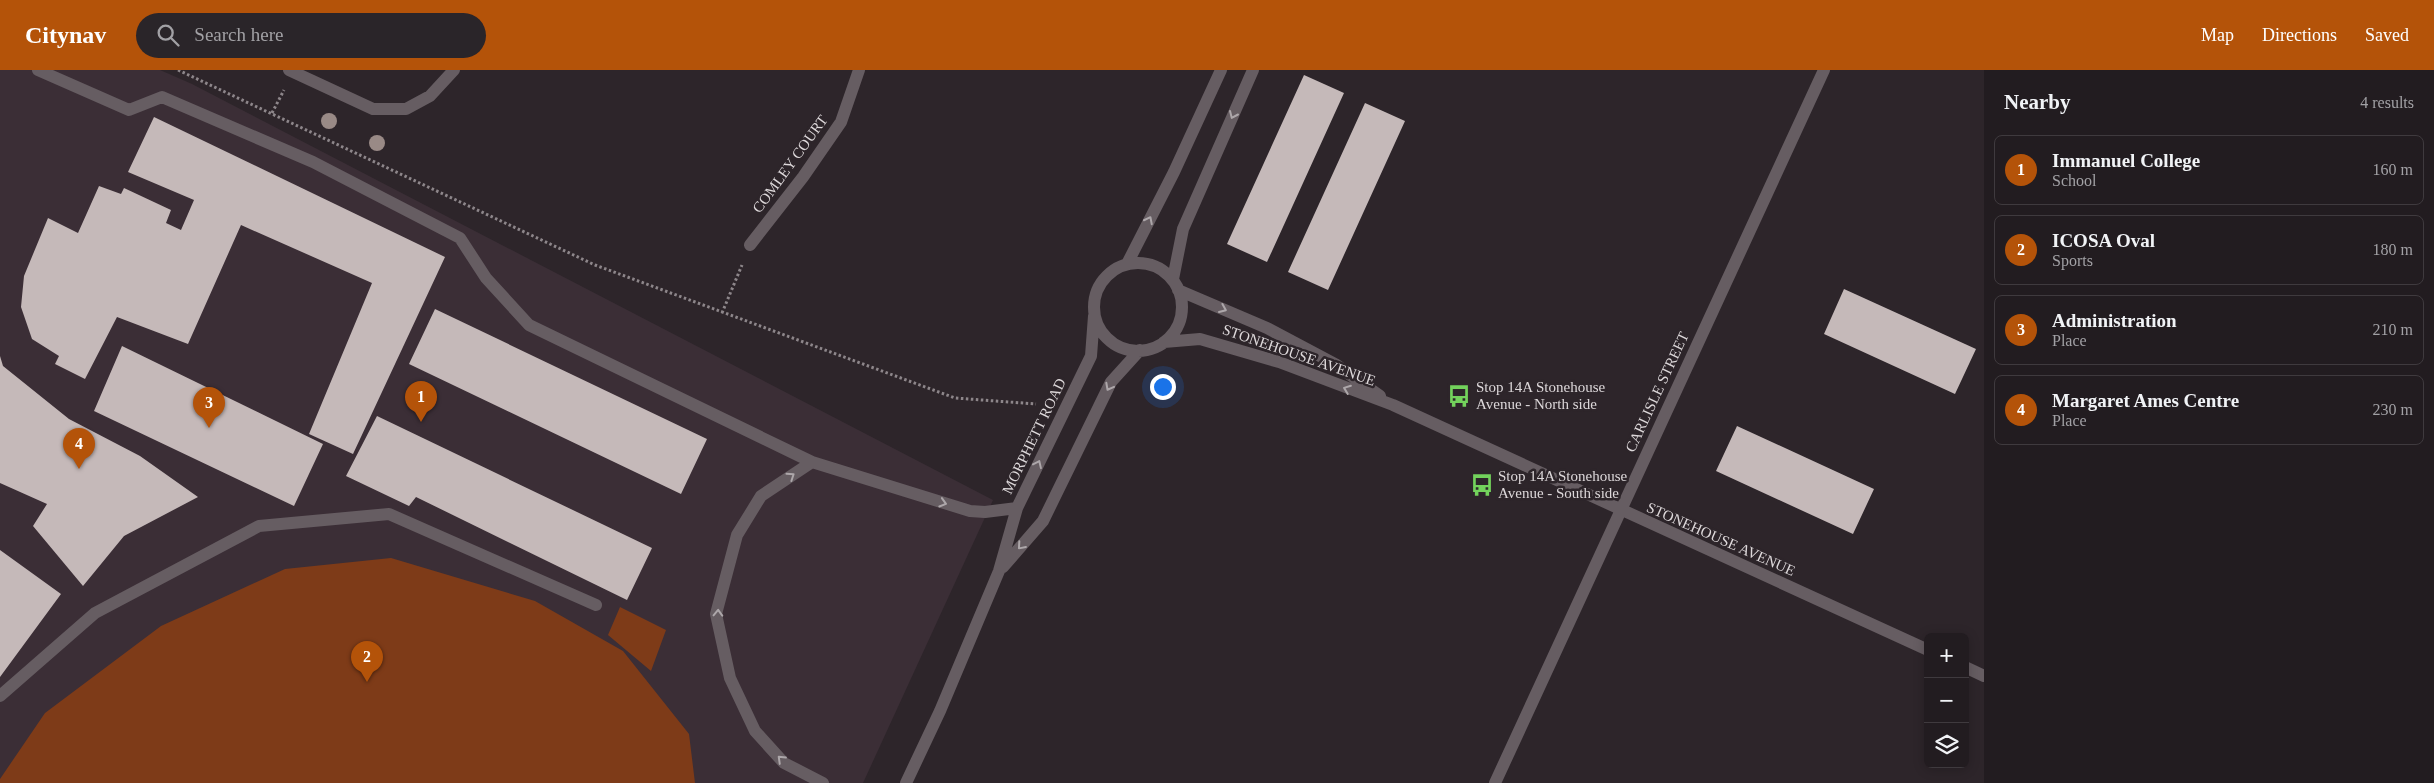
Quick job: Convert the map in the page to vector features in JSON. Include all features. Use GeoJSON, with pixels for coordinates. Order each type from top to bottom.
{"type":"FeatureCollection","features":[{"type":"Feature","properties":{"kind":"street"},"geometry":{"type":"LineString","coordinates":[[38,70],[129,110],[162,98],[313,162],[460,238],[486,278],[529,325],[812,462],[970,511],[985,512],[1017,508]]}},
{"type":"Feature","properties":{"kind":"street"},"geometry":{"type":"LineString","coordinates":[[289,70],[373,109],[406,109],[430,96],[454,70]]}},
{"type":"Feature","properties":{"kind":"street","name":"COMLEY COURT"},"geometry":{"type":"LineString","coordinates":[[750,245],[803,177],[841,122],[859,70]]}},
{"type":"Feature","properties":{"kind":"street"},"geometry":{"type":"LineString","coordinates":[[1127,264],[1174,172],[1221,70]]}},
{"type":"Feature","properties":{"kind":"street"},"geometry":{"type":"LineString","coordinates":[[1176,285],[1160,268],[1144,263],[1127,264],[1112,271],[1100,283],[1094,299],[1094,316],[1101,331],[1113,344],[1130,350],[1148,350],[1164,342],[1176,330],[1182,313],[1176,285],[1183,229],[1253,70]]}},
{"type":"Feature","properties":{"kind":"street","name":"CARLISLE STREET"},"geometry":{"type":"LineString","coordinates":[[1495,783],[1824,70]]}},
{"type":"Feature","properties":{"kind":"street","name":"STONEHOUSE AVENUE"},"geometry":{"type":"LineString","coordinates":[[1176,285],[1267,328],[1336,364],[1393,405]]}},
{"type":"Feature","properties":{"kind":"street","name":"MORPHETT ROAD"},"geometry":{"type":"LineString","coordinates":[[906,783],[940,711],[999,571],[1017,508],[1091,356],[1094,316]]}},
{"type":"Feature","properties":{"kind":"street","name":"STONEHOUSE AVENUE"},"geometry":{"type":"LineString","coordinates":[[1164,342],[1200,339],[1279,362],[1393,405],[1620,511],[1924,648]]}},
{"type":"Feature","properties":{"kind":"street","name":"MORPHETT ROAD"},"geometry":{"type":"LineString","coordinates":[[999,571],[1043,521],[1111,382],[1140,350]]}},
{"type":"Feature","properties":{"kind":"street"},"geometry":{"type":"LineString","coordinates":[[812,462],[761,496],[737,535],[716,614],[730,678],[755,731],[784,763],[823,783]]}},
{"type":"Feature","properties":{"kind":"street"},"geometry":{"type":"LineString","coordinates":[[0,696],[95,613],[259,526],[389,514],[596,605]]}},
{"type":"Feature","properties":{"kind":"street"},"geometry":{"type":"LineString","coordinates":[[1969,669],[1984,676]]}},
{"type":"Feature","properties":{"kind":"path"},"geometry":{"type":"LineString","coordinates":[[178,70],[595,265],[955,398],[1036,404]]}},
{"type":"Feature","properties":{"kind":"path"},"geometry":{"type":"LineString","coordinates":[[722,312],[750,245]]}},
{"type":"Feature","properties":{"kind":"shaded area"},"geometry":{"type":"Polygon","coordinates":[[[0,70],[160,70],[192,84],[993,500],[863,783],[0,783],[0,70]]]}},
{"type":"Feature","properties":{"kind":"shaded area"},"geometry":{"type":"Polygon","coordinates":[[[391,558],[535,601],[623,651],[689,734],[695,783],[0,783],[0,779],[45,713],[161,626],[285,569],[391,558]]]}},
{"type":"Feature","properties":{"kind":"shaded area"},"geometry":{"type":"Polygon","coordinates":[[[620,607],[666,630],[651,671],[608,635],[620,607]]]}},
{"type":"Feature","properties":{"kind":"building"},"geometry":{"type":"Polygon","coordinates":[[[1304,75],[1344,93],[1267,262],[1227,244],[1304,75]]]}},
{"type":"Feature","properties":{"kind":"building"},"geometry":{"type":"Polygon","coordinates":[[[1365,103],[1405,121],[1328,290],[1288,272],[1365,103]]]}},
{"type":"Feature","properties":{"kind":"building"},"geometry":{"type":"Polygon","coordinates":[[[154,117],[445,257],[353,454],[309,434],[372,283],[241,225],[188,344],[117,317],[85,379],[55,364],[59,356],[32,339],[21,307],[24,276],[48,218],[78,233],[99,186],[121,194],[124,188],[171,210],[166,223],[181,230],[194,200],[128,172],[154,117]]]}},
{"type":"Feature","properties":{"kind":"building"},"geometry":{"type":"Polygon","coordinates":[[[1844,289],[1976,349],[1955,394],[1824,334],[1844,289]]]}},
{"type":"Feature","properties":{"kind":"building"},"geometry":{"type":"Polygon","coordinates":[[[435,309],[707,439],[681,494],[409,364],[435,309]]]}},
{"type":"Feature","properties":{"kind":"building"},"geometry":{"type":"Polygon","coordinates":[[[122,346],[323,444],[294,506],[94,411],[122,346]]]}},
{"type":"Feature","properties":{"kind":"building"},"geometry":{"type":"Polygon","coordinates":[[[0,356],[3,366],[69,419],[140,456],[198,497],[124,536],[83,586],[33,526],[47,504],[0,483],[0,356]]]}},
{"type":"Feature","properties":{"kind":"building"},"geometry":{"type":"Polygon","coordinates":[[[377,416],[652,548],[627,600],[416,497],[409,506],[346,476],[377,416]]]}},
{"type":"Feature","properties":{"kind":"building"},"geometry":{"type":"Polygon","coordinates":[[[1737,426],[1874,489],[1853,534],[1716,471],[1737,426]]]}},
{"type":"Feature","properties":{"kind":"building"},"geometry":{"type":"Polygon","coordinates":[[[0,550],[61,594],[0,677],[0,550]]]}},
{"type":"Feature","properties":{"kind":"place","name":"Stop 14A Stonehouse Avenue - North side"},"geometry":{"type":"Point","coordinates":[1459,396]}},
{"type":"Feature","properties":{"kind":"place","name":"Immanuel College"},"geometry":{"type":"Point","coordinates":[421,422]}},
{"type":"Feature","properties":{"kind":"place","name":"Administration"},"geometry":{"type":"Point","coordinates":[209,428]}},
{"type":"Feature","properties":{"kind":"place","name":"Margaret Ames Centre"},"geometry":{"type":"Point","coordinates":[79,469]}},
{"type":"Feature","properties":{"kind":"place","name":"Stop 14A Stonehouse Avenue - South side"},"geometry":{"type":"Point","coordinates":[1482,485]}},
{"type":"Feature","properties":{"kind":"place","name":"ICOSA Oval"},"geometry":{"type":"Point","coordinates":[367,682]}}]}
